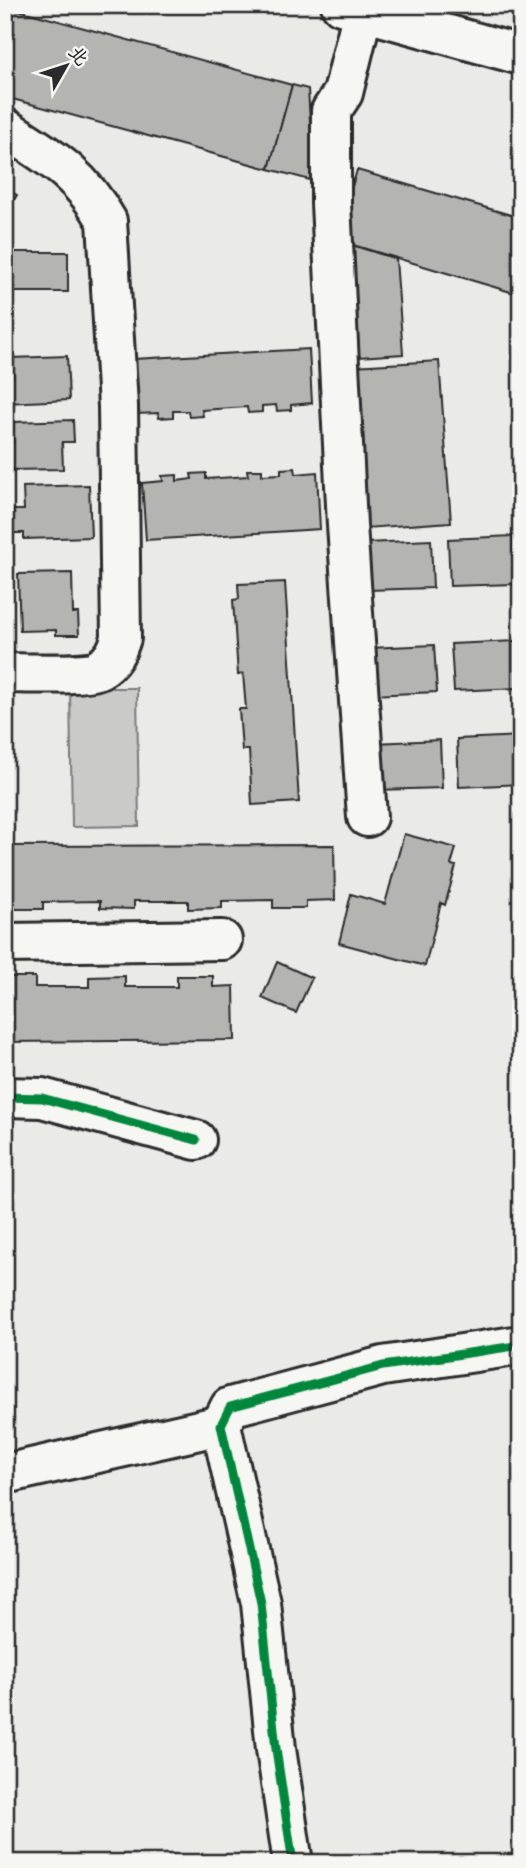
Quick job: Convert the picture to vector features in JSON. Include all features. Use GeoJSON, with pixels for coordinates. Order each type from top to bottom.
{"type":"FeatureCollection","features":[{"type":"Feature","properties":{"kind":"street"},"geometry":{"type":"LineString","coordinates":[[367,817],[346,525],[331,203],[331,111],[344,93],[352,8],[521,55]]}},
{"type":"Feature","properties":{"kind":"street"},"geometry":{"type":"LineString","coordinates":[[5,128],[69,170],[96,202],[107,221],[118,406],[121,638],[110,661],[97,671],[5,673]]}},
{"type":"Feature","properties":{"kind":"street"},"geometry":{"type":"LineString","coordinates":[[5,943],[222,940]]}},
{"type":"Feature","properties":{"kind":"street"},"geometry":{"type":"LineString","coordinates":[[5,1097],[42,1098],[196,1140]]}},
{"type":"Feature","properties":{"kind":"street"},"geometry":{"type":"LineString","coordinates":[[293,1863],[276,1748],[261,1604],[221,1425],[230,1407],[383,1366],[521,1345]]}},
{"type":"Feature","properties":{"kind":"street"},"geometry":{"type":"LineString","coordinates":[[5,1474],[221,1425]]}},
{"type":"Feature","properties":{"kind":"shaded area"},"geometry":{"type":"Polygon","coordinates":[[[70,688],[137,688],[139,826],[72,827],[70,688]]]}},
{"type":"Feature","properties":{"kind":"building"},"geometry":{"type":"Polygon","coordinates":[[[15,9],[292,85],[269,169],[5,97],[5,45],[15,9]]]}},
{"type":"Feature","properties":{"kind":"building"},"geometry":{"type":"Polygon","coordinates":[[[292,85],[308,89],[313,170],[310,180],[269,169],[292,85]]]}},
{"type":"Feature","properties":{"kind":"building"},"geometry":{"type":"Polygon","coordinates":[[[357,170],[521,218],[521,295],[336,240],[357,170]]]}},
{"type":"Feature","properties":{"kind":"building"},"geometry":{"type":"Polygon","coordinates":[[[5,188],[17,195],[5,213],[5,188]]]}},
{"type":"Feature","properties":{"kind":"building"},"geometry":{"type":"Polygon","coordinates":[[[336,240],[396,259],[403,354],[344,358],[336,240]]]}},
{"type":"Feature","properties":{"kind":"building"},"geometry":{"type":"Polygon","coordinates":[[[10,252],[68,252],[68,292],[5,292],[5,271],[10,271],[10,252]]]}},
{"type":"Feature","properties":{"kind":"building"},"geometry":{"type":"Polygon","coordinates":[[[309,349],[312,403],[291,405],[291,410],[277,411],[276,405],[262,406],[262,412],[248,413],[247,407],[202,410],[203,416],[189,417],[188,411],[173,411],[173,417],[159,418],[158,413],[137,414],[134,359],[309,349]]]}},
{"type":"Feature","properties":{"kind":"building"},"geometry":{"type":"Polygon","coordinates":[[[67,356],[69,400],[6,403],[5,377],[13,377],[12,358],[67,356]]]}},
{"type":"Feature","properties":{"kind":"building"},"geometry":{"type":"Polygon","coordinates":[[[439,361],[451,522],[365,528],[353,366],[439,361]]]}},
{"type":"Feature","properties":{"kind":"building"},"geometry":{"type":"Polygon","coordinates":[[[73,420],[74,442],[62,442],[63,469],[10,470],[13,422],[73,420]]]}},
{"type":"Feature","properties":{"kind":"building"},"geometry":{"type":"Polygon","coordinates":[[[295,468],[296,474],[317,472],[320,529],[146,540],[142,483],[163,481],[162,476],[177,475],[177,481],[192,479],[191,474],[206,473],[206,479],[248,476],[247,470],[262,470],[262,475],[281,474],[281,469],[295,468]]]}},
{"type":"Feature","properties":{"kind":"building"},"geometry":{"type":"Polygon","coordinates":[[[89,485],[91,537],[24,539],[24,533],[13,533],[12,510],[24,510],[23,487],[89,485]]]}},
{"type":"Feature","properties":{"kind":"building"},"geometry":{"type":"Polygon","coordinates":[[[513,536],[515,584],[450,586],[448,539],[513,536]]]}},
{"type":"Feature","properties":{"kind":"building"},"geometry":{"type":"Polygon","coordinates":[[[431,540],[433,588],[368,590],[366,543],[431,540]]]}},
{"type":"Feature","properties":{"kind":"building"},"geometry":{"type":"Polygon","coordinates":[[[72,573],[73,613],[78,613],[79,635],[56,635],[56,630],[20,631],[18,574],[72,573]]]}},
{"type":"Feature","properties":{"kind":"building"},"geometry":{"type":"Polygon","coordinates":[[[285,582],[299,802],[252,805],[249,750],[242,750],[239,709],[246,709],[243,674],[238,675],[233,600],[239,599],[238,584],[285,582]]]}},
{"type":"Feature","properties":{"kind":"building"},"geometry":{"type":"Polygon","coordinates":[[[516,641],[518,688],[454,691],[451,644],[516,641]]]}},
{"type":"Feature","properties":{"kind":"building"},"geometry":{"type":"Polygon","coordinates":[[[434,645],[437,692],[371,695],[369,648],[434,645]]]}},
{"type":"Feature","properties":{"kind":"building"},"geometry":{"type":"Polygon","coordinates":[[[521,736],[521,784],[459,787],[457,739],[521,736]]]}},
{"type":"Feature","properties":{"kind":"building"},"geometry":{"type":"Polygon","coordinates":[[[440,740],[442,788],[377,790],[375,743],[440,740]]]}},
{"type":"Feature","properties":{"kind":"building"},"geometry":{"type":"Polygon","coordinates":[[[404,834],[456,848],[451,865],[456,866],[445,905],[441,903],[425,966],[339,943],[351,894],[385,904],[404,834]]]}},
{"type":"Feature","properties":{"kind":"building"},"geometry":{"type":"Polygon","coordinates":[[[334,845],[335,900],[306,901],[306,908],[273,908],[273,900],[222,901],[222,908],[188,909],[188,901],[134,901],[134,909],[100,908],[100,901],[43,902],[43,909],[10,909],[10,902],[5,902],[5,846],[334,845]]]}},
{"type":"Feature","properties":{"kind":"building"},"geometry":{"type":"Polygon","coordinates":[[[277,962],[312,978],[296,1013],[262,998],[277,962]]]}},
{"type":"Feature","properties":{"kind":"building"},"geometry":{"type":"Polygon","coordinates":[[[125,976],[125,987],[177,987],[177,976],[213,976],[213,987],[234,986],[235,1040],[5,1042],[5,977],[35,977],[35,987],[89,987],[89,977],[125,976]]]}},
{"type":"Feature","properties":{"kind":"cycle path"},"geometry":{"type":"LineString","coordinates":[[5,1097],[42,1098],[196,1140]]}},
{"type":"Feature","properties":{"kind":"cycle path"},"geometry":{"type":"LineString","coordinates":[[293,1863],[276,1749],[261,1603],[221,1425],[230,1407],[383,1366],[521,1345]]}}]}
